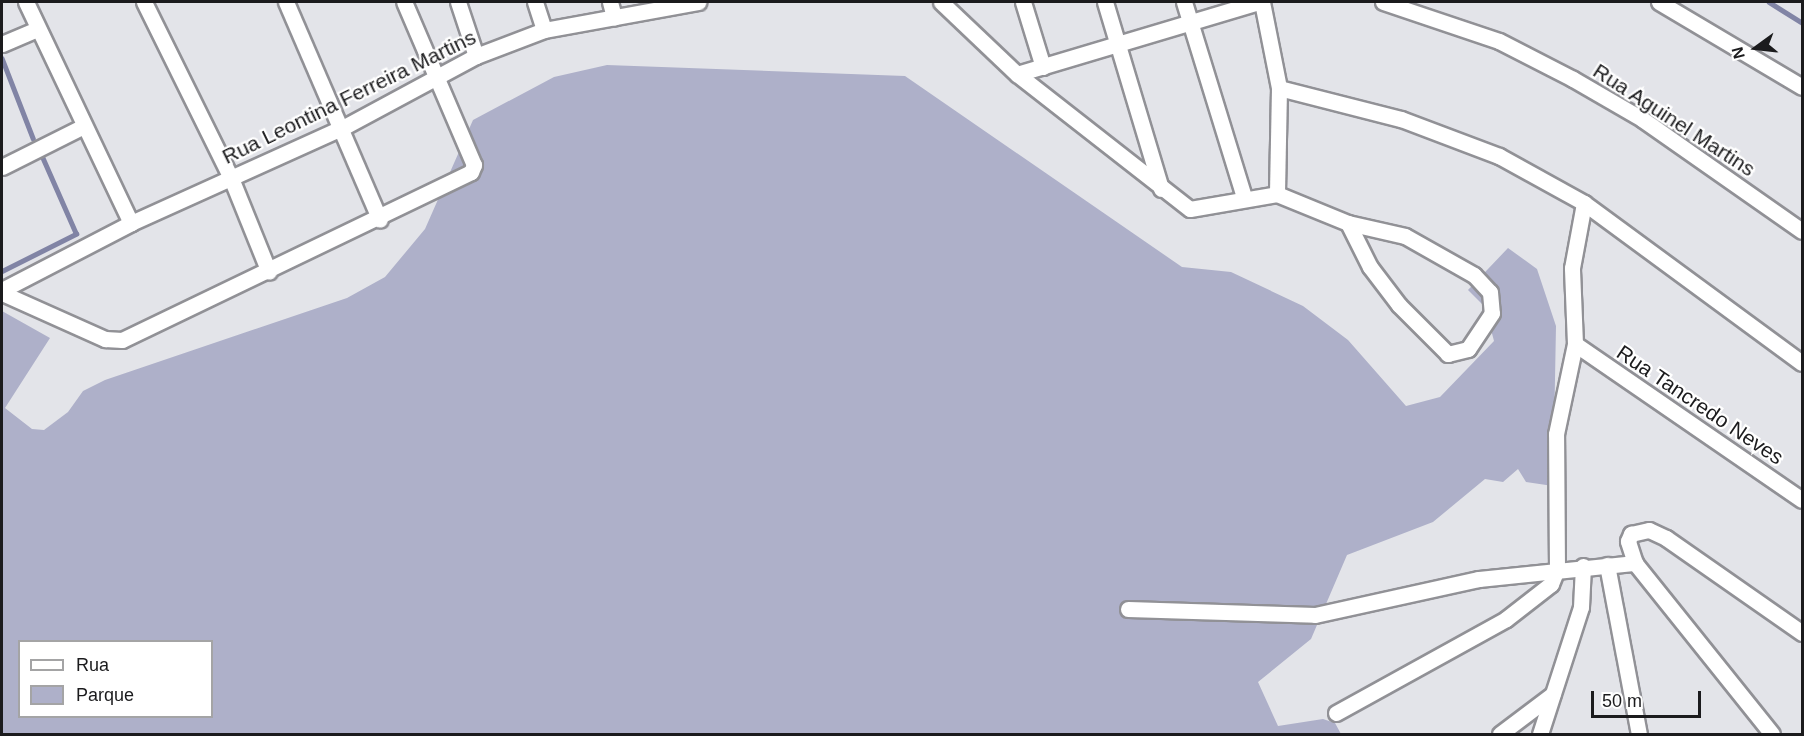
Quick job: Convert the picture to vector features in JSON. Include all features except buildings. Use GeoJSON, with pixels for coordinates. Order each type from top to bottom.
{"type":"FeatureCollection","features":[{"type":"Feature","properties":{"kind":"street"},"geometry":{"type":"LineString","coordinates":[[26,2],[82,127],[131,224]]}},
{"type":"Feature","properties":{"kind":"street"},"geometry":{"type":"LineString","coordinates":[[144,2],[231,178],[269,272]]}},
{"type":"Feature","properties":{"kind":"street"},"geometry":{"type":"LineString","coordinates":[[286,2],[344,127],[380,220]]}},
{"type":"Feature","properties":{"kind":"street"},"geometry":{"type":"LineString","coordinates":[[2,291],[94,335],[122,340],[380,220],[473,169],[404,2]]}},
{"type":"Feature","properties":{"kind":"street"},"geometry":{"type":"LineString","coordinates":[[458,2],[476,56]]}},
{"type":"Feature","properties":{"kind":"street"},"geometry":{"type":"LineString","coordinates":[[535,2],[544,30]]}},
{"type":"Feature","properties":{"kind":"street"},"geometry":{"type":"LineString","coordinates":[[610,2],[614,17]]}},
{"type":"Feature","properties":{"kind":"street","name":"Rua Leontina Ferreira Martins"},"geometry":{"type":"LineString","coordinates":[[2,291],[131,224],[344,127],[476,56],[544,30],[693,2]]}},
{"type":"Feature","properties":{"kind":"street"},"geometry":{"type":"LineString","coordinates":[[941,2],[1017,75],[1161,189],[1198,210],[1244,197],[1277,194],[1348,223],[1434,248],[1484,283],[1492,313],[1468,349],[1448,354],[1400,305],[1370,267],[1348,223]]}},
{"type":"Feature","properties":{"kind":"street"},"geometry":{"type":"LineString","coordinates":[[1023,2],[1043,67]]}},
{"type":"Feature","properties":{"kind":"street"},"geometry":{"type":"LineString","coordinates":[[1104,2],[1161,189]]}},
{"type":"Feature","properties":{"kind":"street"},"geometry":{"type":"LineString","coordinates":[[1184,2],[1244,197]]}},
{"type":"Feature","properties":{"kind":"street"},"geometry":{"type":"LineString","coordinates":[[1017,75],[1118,42],[1260,2],[1279,88],[1277,194]]}},
{"type":"Feature","properties":{"kind":"street","name":"Rua Aguinel Martins"},"geometry":{"type":"LineString","coordinates":[[1383,2],[1499,41],[1573,79],[1642,119],[1803,231]]}},
{"type":"Feature","properties":{"kind":"street"},"geometry":{"type":"LineString","coordinates":[[1659,2],[1803,87]]}},
{"type":"Feature","properties":{"kind":"street"},"geometry":{"type":"LineString","coordinates":[[2,44],[37,29]]}},
{"type":"Feature","properties":{"kind":"street"},"geometry":{"type":"LineString","coordinates":[[1279,88],[1401,119],[1499,156],[1584,204],[1803,363]]}},
{"type":"Feature","properties":{"kind":"street"},"geometry":{"type":"LineString","coordinates":[[2,167],[82,127]]}},
{"type":"Feature","properties":{"kind":"street"},"geometry":{"type":"LineString","coordinates":[[1336,713],[1506,619],[1551,584],[1557,569],[1556,434],[1575,344],[1572,268],[1584,204]]}},
{"type":"Feature","properties":{"kind":"street","name":"Rua Tancredo Neves"},"geometry":{"type":"LineString","coordinates":[[1575,344],[1803,500]]}},
{"type":"Feature","properties":{"kind":"street"},"geometry":{"type":"LineString","coordinates":[[1772,735],[1635,563],[1628,541],[1631,534],[1649,530],[1696,556],[1803,633]]}},
{"type":"Feature","properties":{"kind":"street"},"geometry":{"type":"LineString","coordinates":[[1128,609],[1315,615],[1479,579],[1583,566],[1635,563]]}},
{"type":"Feature","properties":{"kind":"street"},"geometry":{"type":"LineString","coordinates":[[1607,565],[1639,735]]}},
{"type":"Feature","properties":{"kind":"street"},"geometry":{"type":"LineString","coordinates":[[1540,735],[1581,607],[1583,566]]}},
{"type":"Feature","properties":{"kind":"street"},"geometry":{"type":"LineString","coordinates":[[1500,735],[1553,694]]}},
{"type":"Feature","properties":{"kind":"green space"},"geometry":{"type":"Polygon","coordinates":[[[607,65],[905,76],[1182,267],[1231,272],[1303,306],[1348,340],[1406,406],[1440,397],[1494,341],[1485,307],[1468,290],[1508,248],[1537,269],[1556,326],[1553,486],[1526,482],[1518,469],[1503,482],[1485,479],[1433,522],[1347,555],[1311,639],[1258,682],[1278,726],[1323,719],[1335,723],[1341,734],[2,734],[2,311],[50,338],[5,408],[32,429],[44,430],[68,412],[83,391],[105,380],[347,298],[385,277],[425,229],[473,120],[554,77],[607,65]]]}},
{"type":"Feature","properties":{"kind":"waterway"},"geometry":{"type":"LineString","coordinates":[[1769,2],[1802,23]]}},
{"type":"Feature","properties":{"kind":"waterway"},"geometry":{"type":"LineString","coordinates":[[2,58],[33,138]]}},
{"type":"Feature","properties":{"kind":"waterway"},"geometry":{"type":"LineString","coordinates":[[2,271],[76,234],[42,157]]}}]}
